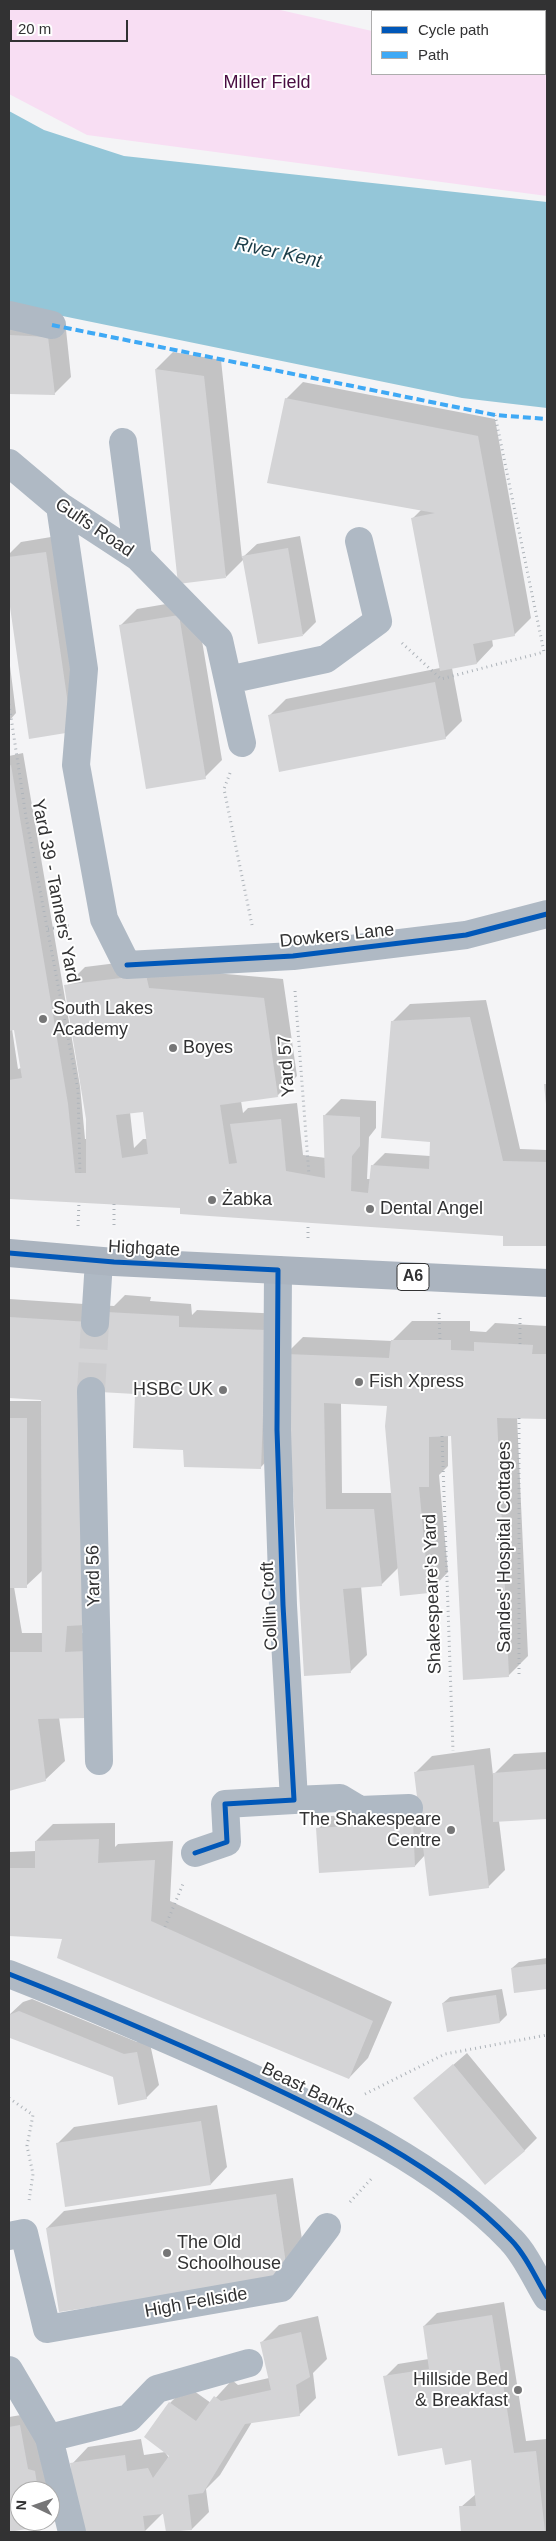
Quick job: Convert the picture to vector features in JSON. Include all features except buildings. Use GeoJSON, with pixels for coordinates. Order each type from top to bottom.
{"type":"FeatureCollection","features":[{"type":"Feature","properties":{"kind":"highway","name":"Highgate"},"geometry":{"type":"LineString","coordinates":[[9,1253],[99,1261],[547,1284]]}},
{"type":"Feature","properties":{"kind":"street"},"geometry":{"type":"LineString","coordinates":[[9,315],[52,325]]}},
{"type":"Feature","properties":{"kind":"street"},"geometry":{"type":"LineString","coordinates":[[123,442],[138,557]]}},
{"type":"Feature","properties":{"kind":"street","name":"Gulfs Road"},"geometry":{"type":"LineString","coordinates":[[9,463],[60,506],[138,557],[219,640],[242,744]]}},
{"type":"Feature","properties":{"kind":"street","name":"Dowkers Lane"},"geometry":{"type":"LineString","coordinates":[[60,506],[84,669],[76,764],[104,919],[127,965],[292,956],[466,934],[547,914]]}},
{"type":"Feature","properties":{"kind":"street"},"geometry":{"type":"LineString","coordinates":[[228,680],[326,659],[378,621],[358,541]]}},
{"type":"Feature","properties":{"kind":"street"},"geometry":{"type":"LineString","coordinates":[[95,1323],[99,1261]]}},
{"type":"Feature","properties":{"kind":"street","name":"Collin Croft"},"geometry":{"type":"LineString","coordinates":[[278,1270],[277,1430],[283,1605],[294,1800]]}},
{"type":"Feature","properties":{"kind":"street","name":"Yard 56"},"geometry":{"type":"LineString","coordinates":[[91,1391],[98,1761]]}},
{"type":"Feature","properties":{"kind":"street"},"geometry":{"type":"LineString","coordinates":[[195,1853],[226,1842],[225,1804],[340,1798],[360,1810],[409,1808]]}},
{"type":"Feature","properties":{"kind":"street","name":"Beast Banks"},"geometry":{"type":"LineString","coordinates":[[9,1974],[127,2020],[329,2113],[396,2152],[464,2198],[512,2241],[547,2297]]}},
{"type":"Feature","properties":{"kind":"street","name":"High Fellside"},"geometry":{"type":"LineString","coordinates":[[9,2236],[24,2232],[47,2329],[281,2288],[328,2227]]}},
{"type":"Feature","properties":{"kind":"street"},"geometry":{"type":"LineString","coordinates":[[49,2438],[129,2418],[157,2389],[249,2363]]}},
{"type":"Feature","properties":{"kind":"street"},"geometry":{"type":"LineString","coordinates":[[9,2370],[49,2438],[72,2532]]}},
{"type":"Feature","properties":{"kind":"path"},"geometry":{"type":"LineString","coordinates":[[378,621],[440,679],[545,651],[495,415]]}},
{"type":"Feature","properties":{"kind":"path"},"geometry":{"type":"LineString","coordinates":[[242,744],[224,789],[259,958]]}},
{"type":"Feature","properties":{"kind":"path"},"geometry":{"type":"LineString","coordinates":[[165,1927],[195,1853]]}},
{"type":"Feature","properties":{"kind":"path"},"geometry":{"type":"LineString","coordinates":[[329,2113],[445,2054],[547,2034]]}},
{"type":"Feature","properties":{"kind":"path"},"geometry":{"type":"LineString","coordinates":[[9,2098],[33,2115],[27,2146],[32,2174]]}},
{"type":"Feature","properties":{"kind":"path"},"geometry":{"type":"LineString","coordinates":[[328,2227],[396,2152]]}},
{"type":"Feature","properties":{"kind":"green space","name":"Miller Field"},"geometry":{"type":"Polygon","coordinates":[[[9,9],[276,9],[371,31],[371,75],[546,75],[547,71],[547,196],[87,135],[9,94],[9,9]]]}},
{"type":"Feature","properties":{"kind":"water","name":"River Kent"},"geometry":{"type":"Polygon","coordinates":[[[9,111],[44,130],[124,156],[547,202],[547,408],[462,398],[9,305],[9,111]]]}},
{"type":"Feature","properties":{"kind":"tunnel"},"geometry":{"type":"LineString","coordinates":[[91,1391],[95,1323]]}},
{"type":"Feature","properties":{"kind":"marked path"},"geometry":{"type":"LineString","coordinates":[[52,325],[495,415],[547,419]]}},
{"type":"Feature","properties":{"kind":"cycle path"},"geometry":{"type":"LineString","coordinates":[[127,965],[293,956],[466,935],[547,914]]}},
{"type":"Feature","properties":{"kind":"cycle path"},"geometry":{"type":"LineString","coordinates":[[9,1253],[114,1262],[278,1270],[277,1430],[283,1605],[294,1800],[225,1804],[227,1842],[195,1853]]}},
{"type":"Feature","properties":{"kind":"cycle path"},"geometry":{"type":"LineString","coordinates":[[9,1974],[126,2022],[242,2073],[313,2106],[384,2144],[419,2166],[483,2213],[516,2246],[547,2297]]}},
{"type":"Feature","properties":{"kind":"place","name":"South Lakes Academy"},"geometry":{"type":"Point","coordinates":[43,1019]}},
{"type":"Feature","properties":{"kind":"place","name":"Boyes"},"geometry":{"type":"Point","coordinates":[173,1048]}},
{"type":"Feature","properties":{"kind":"place","name":"Żabka"},"geometry":{"type":"Point","coordinates":[212,1200]}},
{"type":"Feature","properties":{"kind":"place","name":"Dental Angel"},"geometry":{"type":"Point","coordinates":[370,1209]}},
{"type":"Feature","properties":{"kind":"place","name":"Fish Xpress"},"geometry":{"type":"Point","coordinates":[359,1382]}},
{"type":"Feature","properties":{"kind":"place","name":"HSBC UK"},"geometry":{"type":"Point","coordinates":[223,1390]}},
{"type":"Feature","properties":{"kind":"place","name":"The Shakespeare Centre"},"geometry":{"type":"Point","coordinates":[451,1830]}},
{"type":"Feature","properties":{"kind":"place","name":"The Old Schoolhouse"},"geometry":{"type":"Point","coordinates":[167,2253]}},
{"type":"Feature","properties":{"kind":"place","name":"Hillside Bed & Breakfast"},"geometry":{"type":"Point","coordinates":[518,2390]}}]}
